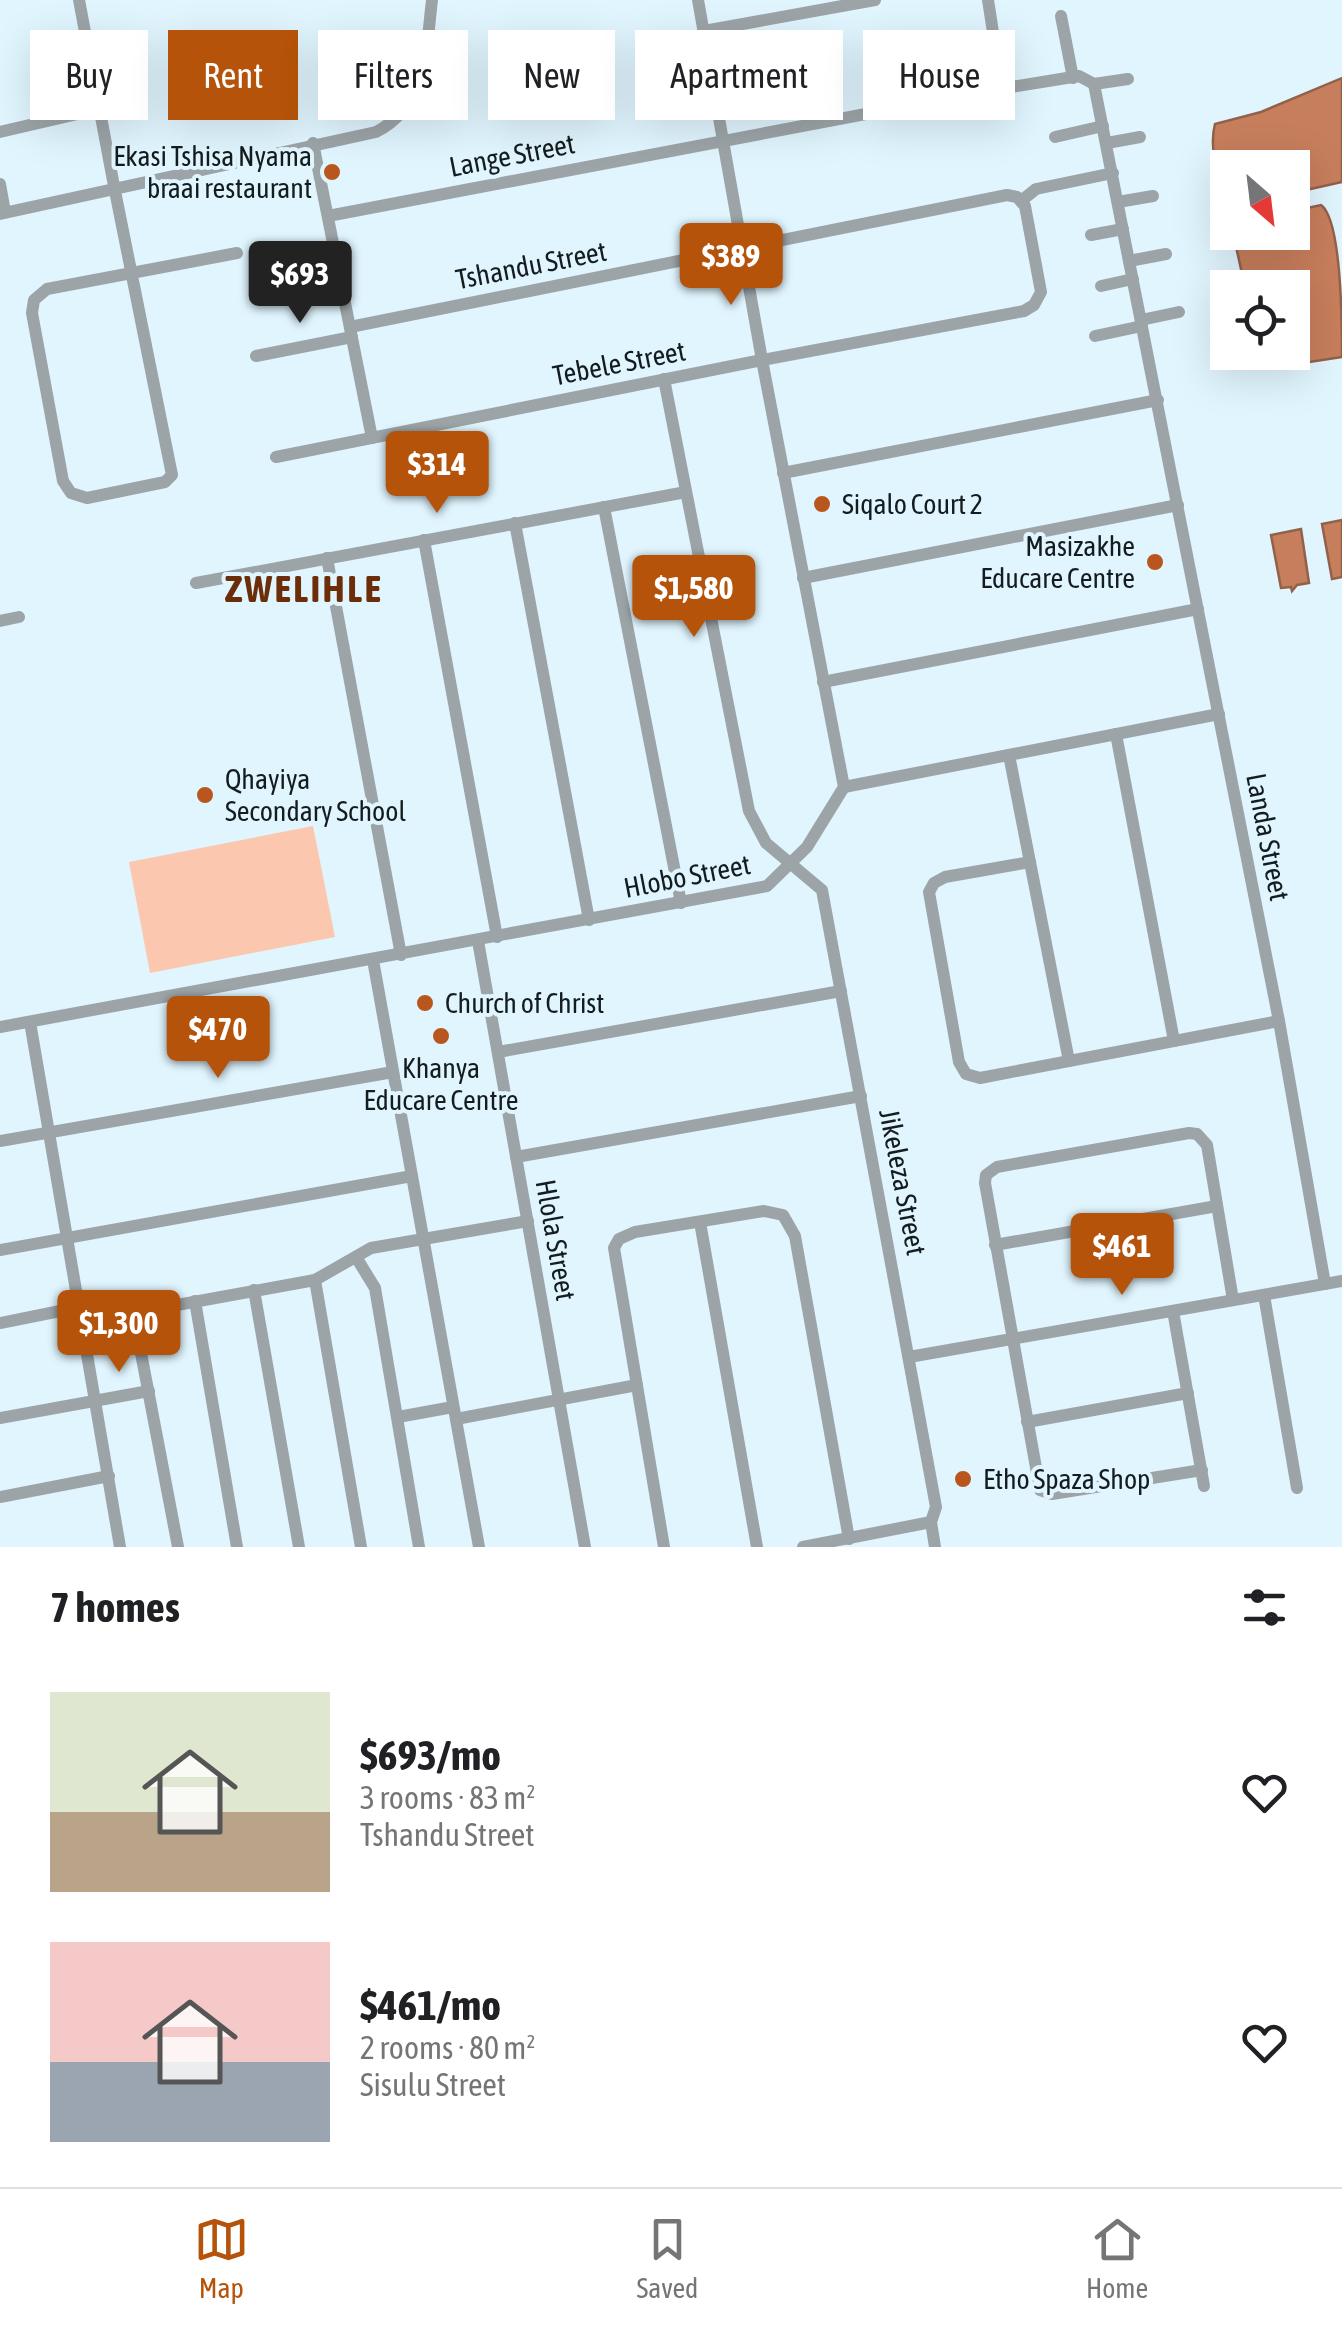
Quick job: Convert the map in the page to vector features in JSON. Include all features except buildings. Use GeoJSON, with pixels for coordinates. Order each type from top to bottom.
{"type":"FeatureCollection","features":[{"type":"Feature","properties":{"kind":"street"},"geometry":{"type":"LineString","coordinates":[[79,0],[85,30]]}},
{"type":"Feature","properties":{"kind":"street"},"geometry":{"type":"LineString","coordinates":[[0,184],[3,213],[376,132],[400,114],[414,96],[424,70],[432,0]]}},
{"type":"Feature","properties":{"kind":"street"},"geometry":{"type":"LineString","coordinates":[[698,0],[704,30],[875,0]]}},
{"type":"Feature","properties":{"kind":"street"},"geometry":{"type":"LineString","coordinates":[[988,0],[993,30]]}},
{"type":"Feature","properties":{"kind":"street"},"geometry":{"type":"LineString","coordinates":[[1062,16],[1074,78],[1084,77],[1094,84],[1128,78]]}},
{"type":"Feature","properties":{"kind":"street","name":"Lange Street"},"geometry":{"type":"LineString","coordinates":[[1015,88],[1074,78]]}},
{"type":"Feature","properties":{"kind":"street","name":"Landa Street"},"geometry":{"type":"LineString","coordinates":[[1094,84],[1278,1020],[1325,1284]]}},
{"type":"Feature","properties":{"kind":"street","name":"Lange Street"},"geometry":{"type":"LineString","coordinates":[[328,216],[863,115]]}},
{"type":"Feature","properties":{"kind":"street"},"geometry":{"type":"LineString","coordinates":[[0,132],[52,120]]}},
{"type":"Feature","properties":{"kind":"street"},"geometry":{"type":"LineString","coordinates":[[101,120],[132,273],[172,475],[165,482],[88,498],[71,493],[63,481],[32,314],[34,300],[48,289],[132,273],[237,253]]}},
{"type":"Feature","properties":{"kind":"street"},"geometry":{"type":"LineString","coordinates":[[719,120],[844,787],[1219,714]]}},
{"type":"Feature","properties":{"kind":"street"},"geometry":{"type":"LineString","coordinates":[[1055,136],[1104,126]]}},
{"type":"Feature","properties":{"kind":"street"},"geometry":{"type":"LineString","coordinates":[[1107,143],[1140,137]]}},
{"type":"Feature","properties":{"kind":"street"},"geometry":{"type":"LineString","coordinates":[[313,144],[372,438]]}},
{"type":"Feature","properties":{"kind":"street"},"geometry":{"type":"LineString","coordinates":[[1021,201],[1036,189],[1112,173]]}},
{"type":"Feature","properties":{"kind":"street","name":"Tshandu Street"},"geometry":{"type":"LineString","coordinates":[[256,356],[351,332],[1003,196],[1021,201]]}},
{"type":"Feature","properties":{"kind":"street"},"geometry":{"type":"LineString","coordinates":[[1118,202],[1153,196]]}},
{"type":"Feature","properties":{"kind":"street","name":"Tebele Street"},"geometry":{"type":"LineString","coordinates":[[276,458],[1030,309],[1040,292],[1021,201]]}},
{"type":"Feature","properties":{"kind":"street"},"geometry":{"type":"LineString","coordinates":[[1091,236],[1123,228]]}},
{"type":"Feature","properties":{"kind":"street"},"geometry":{"type":"LineString","coordinates":[[1130,261],[1166,254]]}},
{"type":"Feature","properties":{"kind":"street"},"geometry":{"type":"LineString","coordinates":[[1100,286],[1133,280]]}},
{"type":"Feature","properties":{"kind":"street"},"geometry":{"type":"LineString","coordinates":[[1095,336],[1179,312]]}},
{"type":"Feature","properties":{"kind":"street","name":"Jikeleza Street"},"geometry":{"type":"LineString","coordinates":[[664,380],[750,811],[760,836],[822,890],[936,1508],[931,1522],[935,1547]]}},
{"type":"Feature","properties":{"kind":"street"},"geometry":{"type":"LineString","coordinates":[[783,473],[1158,400]]}},
{"type":"Feature","properties":{"kind":"street"},"geometry":{"type":"LineString","coordinates":[[196,582],[686,492]]}},
{"type":"Feature","properties":{"kind":"street"},"geometry":{"type":"LineString","coordinates":[[804,578],[1178,505]]}},
{"type":"Feature","properties":{"kind":"street"},"geometry":{"type":"LineString","coordinates":[[604,507],[681,903]]}},
{"type":"Feature","properties":{"kind":"street"},"geometry":{"type":"LineString","coordinates":[[515,523],[589,920]]}},
{"type":"Feature","properties":{"kind":"street"},"geometry":{"type":"LineString","coordinates":[[424,540],[497,937]]}},
{"type":"Feature","properties":{"kind":"street"},"geometry":{"type":"LineString","coordinates":[[327,558],[401,955]]}},
{"type":"Feature","properties":{"kind":"street"},"geometry":{"type":"LineString","coordinates":[[824,682],[1198,610]]}},
{"type":"Feature","properties":{"kind":"street"},"geometry":{"type":"LineString","coordinates":[[0,621],[19,618]]}},
{"type":"Feature","properties":{"kind":"street"},"geometry":{"type":"LineString","coordinates":[[1116,734],[1174,1040]]}},
{"type":"Feature","properties":{"kind":"street"},"geometry":{"type":"LineString","coordinates":[[1009,754],[1069,1060]]}},
{"type":"Feature","properties":{"kind":"street","name":"Hlobo Street"},"geometry":{"type":"LineString","coordinates":[[0,1027],[767,886],[806,847],[844,787]]}},
{"type":"Feature","properties":{"kind":"street"},"geometry":{"type":"LineString","coordinates":[[1030,862],[945,877],[934,883],[930,892],[959,1062],[966,1074],[980,1078],[1278,1020]]}},
{"type":"Feature","properties":{"kind":"street","name":"Hlola Street"},"geometry":{"type":"LineString","coordinates":[[478,941],[585,1547]]}},
{"type":"Feature","properties":{"kind":"street"},"geometry":{"type":"LineString","coordinates":[[373,960],[478,1547]]}},
{"type":"Feature","properties":{"kind":"street"},"geometry":{"type":"LineString","coordinates":[[498,1052],[842,991]]}},
{"type":"Feature","properties":{"kind":"street"},"geometry":{"type":"LineString","coordinates":[[30,1022],[120,1547]]}},
{"type":"Feature","properties":{"kind":"street"},"geometry":{"type":"LineString","coordinates":[[0,1142],[394,1072]]}},
{"type":"Feature","properties":{"kind":"street"},"geometry":{"type":"LineString","coordinates":[[516,1156],[861,1096]]}},
{"type":"Feature","properties":{"kind":"street"},"geometry":{"type":"LineString","coordinates":[[1202,1470],[1052,1494],[1038,1486],[984,1183],[988,1171],[1189,1133],[1201,1136],[1207,1145],[1233,1300]]}},
{"type":"Feature","properties":{"kind":"street"},"geometry":{"type":"LineString","coordinates":[[0,1250],[412,1176]]}},
{"type":"Feature","properties":{"kind":"street"},"geometry":{"type":"LineString","coordinates":[[996,1245],[1218,1206]]}},
{"type":"Feature","properties":{"kind":"street"},"geometry":{"type":"LineString","coordinates":[[664,1547],[614,1254],[616,1243],[635,1232],[764,1211],[783,1215],[794,1236],[849,1539]]}},
{"type":"Feature","properties":{"kind":"street"},"geometry":{"type":"LineString","coordinates":[[178,1547],[136,1327],[140,1315],[149,1308],[315,1280],[371,1248],[528,1221]]}},
{"type":"Feature","properties":{"kind":"street"},"geometry":{"type":"LineString","coordinates":[[700,1222],[758,1547]]}},
{"type":"Feature","properties":{"kind":"street"},"geometry":{"type":"LineString","coordinates":[[356,1257],[375,1288],[419,1547]]}},
{"type":"Feature","properties":{"kind":"street"},"geometry":{"type":"LineString","coordinates":[[315,1280],[361,1547]]}},
{"type":"Feature","properties":{"kind":"street"},"geometry":{"type":"LineString","coordinates":[[909,1357],[1342,1281]]}},
{"type":"Feature","properties":{"kind":"street"},"geometry":{"type":"LineString","coordinates":[[254,1290],[299,1547]]}},
{"type":"Feature","properties":{"kind":"street"},"geometry":{"type":"LineString","coordinates":[[1264,1294],[1297,1488]]}},
{"type":"Feature","properties":{"kind":"street"},"geometry":{"type":"LineString","coordinates":[[195,1300],[238,1547]]}},
{"type":"Feature","properties":{"kind":"street"},"geometry":{"type":"LineString","coordinates":[[0,1323],[80,1307]]}},
{"type":"Feature","properties":{"kind":"street"},"geometry":{"type":"LineString","coordinates":[[1174,1311],[1204,1486]]}},
{"type":"Feature","properties":{"kind":"street"},"geometry":{"type":"LineString","coordinates":[[398,1416],[454,1413],[637,1385]]}},
{"type":"Feature","properties":{"kind":"street"},"geometry":{"type":"LineString","coordinates":[[0,1418],[148,1391]]}},
{"type":"Feature","properties":{"kind":"street"},"geometry":{"type":"LineString","coordinates":[[1026,1422],[1188,1393]]}},
{"type":"Feature","properties":{"kind":"street"},"geometry":{"type":"LineString","coordinates":[[0,1497],[108,1476]]}},
{"type":"Feature","properties":{"kind":"street"},"geometry":{"type":"LineString","coordinates":[[803,1547],[931,1522]]}},
{"type":"Feature","properties":{"kind":"shaded area"},"geometry":{"type":"Polygon","coordinates":[[[1342,78],[1342,182],[1310,189],[1310,150],[1214,150],[1215,124],[1261,112],[1342,78]]]}},
{"type":"Feature","properties":{"kind":"shaded area"},"geometry":{"type":"Polygon","coordinates":[[[1321,205],[1333,231],[1341,300],[1342,357],[1310,362],[1310,270],[1241,270],[1237,250],[1310,250],[1310,207],[1321,205]]]}},
{"type":"Feature","properties":{"kind":"shaded area"},"geometry":{"type":"Polygon","coordinates":[[[1342,520],[1342,577],[1332,579],[1322,524],[1342,520]]]}},
{"type":"Feature","properties":{"kind":"shaded area"},"geometry":{"type":"Polygon","coordinates":[[[1301,529],[1309,583],[1297,585],[1292,591],[1291,587],[1281,588],[1271,535],[1301,529]]]}},
{"type":"Feature","properties":{"kind":"shaded area"},"geometry":{"type":"Polygon","coordinates":[[[313,826],[335,937],[150,973],[129,862],[313,826]]]}},
{"type":"Feature","properties":{"kind":"place","name":"Ekasi Tshisa Nyama braai restaurant"},"geometry":{"type":"Point","coordinates":[332,172]}},
{"type":"Feature","properties":{"kind":"place","name":"Siqalo Court 2"},"geometry":{"type":"Point","coordinates":[822,504]}},
{"type":"Feature","properties":{"kind":"place","name":"Masizakhe Educare Centre"},"geometry":{"type":"Point","coordinates":[1155,562]}},
{"type":"Feature","properties":{"kind":"place","name":"Qhayiya Secondary School"},"geometry":{"type":"Point","coordinates":[205,795]}},
{"type":"Feature","properties":{"kind":"place","name":"Church of Christ"},"geometry":{"type":"Point","coordinates":[425,1003]}},
{"type":"Feature","properties":{"kind":"place","name":"Khanya Educare Centre"},"geometry":{"type":"Point","coordinates":[441,1036]}},
{"type":"Feature","properties":{"kind":"place","name":"Etho Spaza Shop"},"geometry":{"type":"Point","coordinates":[963,1479]}},
{"type":"Feature","properties":{"kind":"district","name":"ZWELIHLE"},"geometry":{"type":"Point","coordinates":[304,589]}}]}
